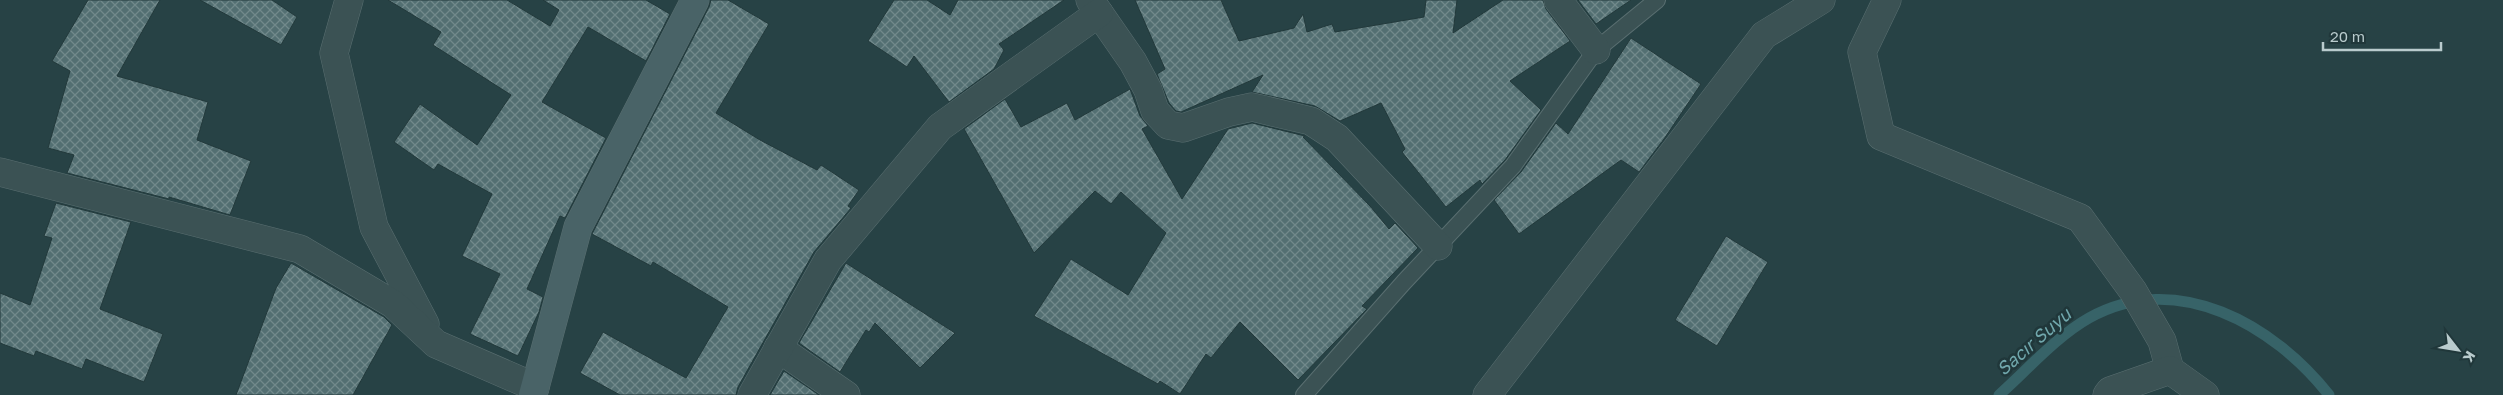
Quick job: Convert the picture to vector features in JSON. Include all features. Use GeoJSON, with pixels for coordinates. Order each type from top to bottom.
{"type":"FeatureCollection","features":[{"type":"Feature","properties":{"kind":"street"},"geometry":{"type":"LineString","coordinates":[[348,0],[334,53],[374,227],[436,344]]}},
{"type":"Feature","properties":{"kind":"street"},"geometry":{"type":"LineString","coordinates":[[0,172],[300,249],[393,304],[436,344],[534,391],[578,227],[695,0]]}},
{"type":"Feature","properties":{"kind":"street"},"geometry":{"type":"LineString","coordinates":[[1558,0],[1596,50]]}},
{"type":"Feature","properties":{"kind":"street"},"geometry":{"type":"LineString","coordinates":[[1487,395],[1764,35],[1821,0]]}},
{"type":"Feature","properties":{"kind":"street"},"geometry":{"type":"LineString","coordinates":[[1887,0],[1862,52],[1881,136],[2080,218],[2133,291],[2162,341],[2170,370],[2205,395]]}},
{"type":"Feature","properties":{"kind":"street"},"geometry":{"type":"LineString","coordinates":[[752,395],[828,260],[940,127],[1094,7],[1133,62],[1148,90],[1155,111],[1168,126],[1183,128],[1229,112],[1252,107],[1311,121],[1337,138],[1438,246]]}},
{"type":"Feature","properties":{"kind":"street"},"geometry":{"type":"LineString","coordinates":[[778,348],[846,395]]}},
{"type":"Feature","properties":{"kind":"street"},"geometry":{"type":"LineString","coordinates":[[2107,395],[2110,392],[2170,370]]}},
{"type":"Feature","properties":{"kind":"lane"},"geometry":{"type":"LineString","coordinates":[[1304,395],[1513,166],[1596,50],[1657,0]]}},
{"type":"Feature","properties":{"kind":"building"},"geometry":{"type":"Polygon","coordinates":[[[88,0],[160,0],[117,76],[208,102],[197,140],[251,161],[230,215],[169,197],[169,199],[67,173],[74,155],[48,148],[70,71],[52,61],[88,0]]]}},
{"type":"Feature","properties":{"kind":"building"},"geometry":{"type":"Polygon","coordinates":[[[200,0],[272,0],[297,17],[281,45],[200,0]]]}},
{"type":"Feature","properties":{"kind":"building"},"geometry":{"type":"Polygon","coordinates":[[[388,0],[507,0],[550,26],[559,10],[543,0],[646,0],[670,14],[646,61],[588,27],[542,102],[606,138],[565,218],[560,216],[527,289],[543,297],[539,312],[518,356],[470,334],[500,274],[462,256],[492,194],[438,164],[434,170],[394,142],[420,104],[477,145],[511,95],[433,45],[441,32],[388,0]]]}},
{"type":"Feature","properties":{"kind":"building"},"geometry":{"type":"Polygon","coordinates":[[[711,0],[728,0],[769,24],[716,113],[760,140],[817,170],[821,165],[859,190],[848,206],[851,208],[814,252],[738,387],[736,395],[620,395],[580,373],[603,332],[686,378],[728,307],[653,262],[651,266],[592,234],[711,0]]]}},
{"type":"Feature","properties":{"kind":"building"},"geometry":{"type":"Polygon","coordinates":[[[894,0],[927,0],[950,15],[958,0],[1064,0],[999,44],[1004,50],[994,69],[949,102],[914,56],[907,67],[868,41],[894,0]]]}},
{"type":"Feature","properties":{"kind":"building"},"geometry":{"type":"Polygon","coordinates":[[[1135,0],[1221,0],[1239,41],[1294,28],[1303,14],[1307,32],[1332,24],[1335,32],[1424,17],[1426,0],[1457,0],[1453,33],[1503,0],[1543,0],[1546,9],[1570,41],[1510,81],[1541,110],[1505,160],[1482,184],[1480,180],[1446,207],[1402,152],[1405,149],[1381,103],[1340,121],[1315,106],[1252,92],[1263,75],[1181,112],[1176,111],[1169,103],[1157,74],[1165,69],[1135,0]]]}},
{"type":"Feature","properties":{"kind":"building"},"geometry":{"type":"Polygon","coordinates":[[[1578,0],[1631,0],[1596,24],[1578,0]]]}},
{"type":"Feature","properties":{"kind":"building"},"geometry":{"type":"Polygon","coordinates":[[[1631,38],[1701,84],[1639,172],[1621,160],[1519,234],[1494,200],[1521,172],[1556,123],[1568,134],[1631,38]]]}},
{"type":"Feature","properties":{"kind":"building"},"geometry":{"type":"Polygon","coordinates":[[[1130,89],[1140,116],[1148,126],[1142,129],[1182,199],[1228,129],[1252,123],[1305,136],[1303,137],[1370,206],[1389,229],[1395,223],[1418,248],[1362,306],[1367,309],[1298,380],[1240,322],[1211,358],[1206,354],[1180,394],[1160,381],[1158,384],[1034,316],[1071,259],[1128,295],[1166,233],[1121,192],[1111,204],[1095,191],[1034,253],[964,129],[1005,99],[1021,127],[1067,103],[1075,120],[1130,89]]]}},
{"type":"Feature","properties":{"kind":"building"},"geometry":{"type":"Polygon","coordinates":[[[56,203],[131,222],[100,309],[163,334],[144,382],[86,359],[82,369],[36,351],[34,356],[0,343],[0,293],[30,305],[52,238],[44,236],[56,203]]]}},
{"type":"Feature","properties":{"kind":"building"},"geometry":{"type":"Polygon","coordinates":[[[1726,236],[1768,262],[1717,346],[1675,320],[1726,236]]]}},
{"type":"Feature","properties":{"kind":"building"},"geometry":{"type":"Polygon","coordinates":[[[291,263],[384,317],[392,325],[353,395],[236,395],[276,288],[291,263]]]}},
{"type":"Feature","properties":{"kind":"building"},"geometry":{"type":"Polygon","coordinates":[[[846,263],[955,333],[920,368],[875,323],[869,332],[866,330],[840,372],[799,343],[846,263]]]}},
{"type":"Feature","properties":{"kind":"building"},"geometry":{"type":"Polygon","coordinates":[[[784,371],[819,395],[770,395],[784,371]]]}},
{"type":"Feature","properties":{"kind":"waterway","name":"Sacır Suyu"},"geometry":{"type":"LineString","coordinates":[[1999,395],[2077,325],[2122,304],[2156,300],[2189,302],[2221,312],[2252,327],[2281,347],[2307,370],[2329,395]]}}]}
